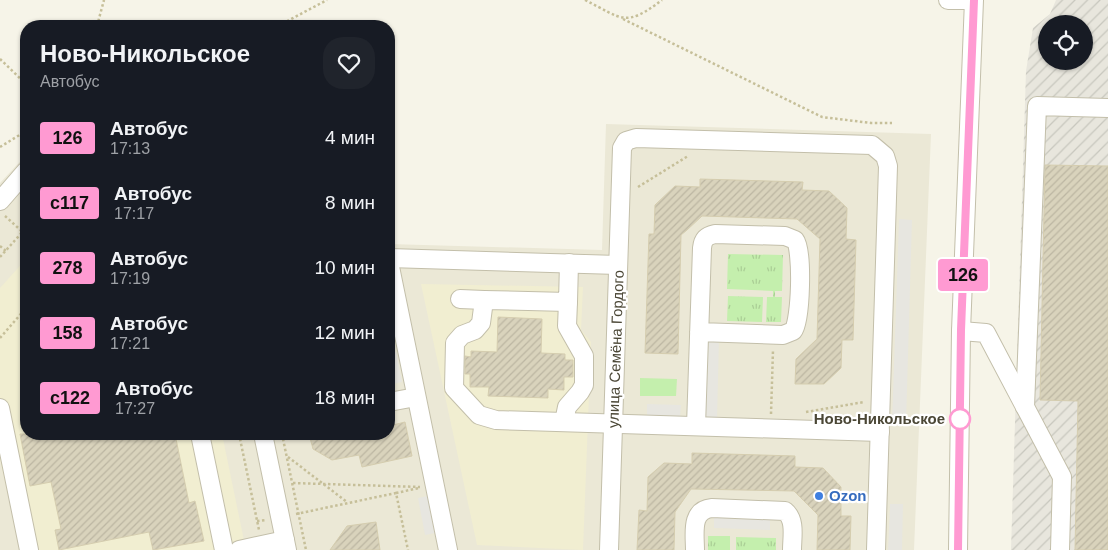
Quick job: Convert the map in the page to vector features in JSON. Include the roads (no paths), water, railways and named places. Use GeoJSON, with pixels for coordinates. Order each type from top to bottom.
{"type":"FeatureCollection","features":[{"type":"Feature","properties":{"kind":"street"},"geometry":{"type":"LineString","coordinates":[[948,0],[970,0]]}},
{"type":"Feature","properties":{"kind":"street"},"geometry":{"type":"LineString","coordinates":[[958,550],[961,330],[974,0]]}},
{"type":"Feature","properties":{"kind":"street"},"geometry":{"type":"LineString","coordinates":[[1025,407],[1037,106],[1108,108]]}},
{"type":"Feature","properties":{"kind":"street","name":"улица Семёна Гордого"},"geometry":{"type":"LineString","coordinates":[[609,550],[622,148],[626,141],[636,138],[872,146],[880,150],[888,166],[880,432]]}},
{"type":"Feature","properties":{"kind":"street"},"geometry":{"type":"LineString","coordinates":[[0,201],[20,178]]}},
{"type":"Feature","properties":{"kind":"street"},"geometry":{"type":"LineString","coordinates":[[696,426],[699,332],[702,248],[705,238],[715,234],[786,236],[795,240],[800,250],[798,320],[793,331],[788,334],[699,332]]}},
{"type":"Feature","properties":{"kind":"street"},"geometry":{"type":"LineString","coordinates":[[395,258],[618,265]]}},
{"type":"Feature","properties":{"kind":"street"},"geometry":{"type":"LineString","coordinates":[[564,422],[565,412],[580,392],[584,375],[584,352],[572,337],[567,326],[569,263]]}},
{"type":"Feature","properties":{"kind":"street"},"geometry":{"type":"LineString","coordinates":[[460,299],[568,302]]}},
{"type":"Feature","properties":{"kind":"street"},"geometry":{"type":"LineString","coordinates":[[484,300],[481,323],[475,330],[462,335],[456,343],[453,383],[456,391],[479,415],[489,419],[880,432],[876,550]]}},
{"type":"Feature","properties":{"kind":"street"},"geometry":{"type":"LineString","coordinates":[[961,330],[986,333],[1062,476],[1060,550]]}},
{"type":"Feature","properties":{"kind":"street"},"geometry":{"type":"LineString","coordinates":[[396,335],[416,397],[448,550]]}},
{"type":"Feature","properties":{"kind":"street"},"geometry":{"type":"LineString","coordinates":[[395,401],[416,397]]}},
{"type":"Feature","properties":{"kind":"street"},"geometry":{"type":"LineString","coordinates":[[0,408],[29,550]]}},
{"type":"Feature","properties":{"kind":"street"},"geometry":{"type":"LineString","coordinates":[[201,440],[224,550]]}},
{"type":"Feature","properties":{"kind":"street"},"geometry":{"type":"LineString","coordinates":[[239,550],[262,545],[286,545],[264,440]]}},
{"type":"Feature","properties":{"kind":"street"},"geometry":{"type":"LineString","coordinates":[[695,550],[696,519],[701,511],[712,508],[785,511],[792,519],[793,524],[792,550]]}},
{"type":"Feature","properties":{"kind":"place","name":"Ново-Никольское"},"geometry":{"type":"Point","coordinates":[960,419]}},
{"type":"Feature","properties":{"kind":"place","name":"Ozon"},"geometry":{"type":"Point","coordinates":[819,496]}}]}
